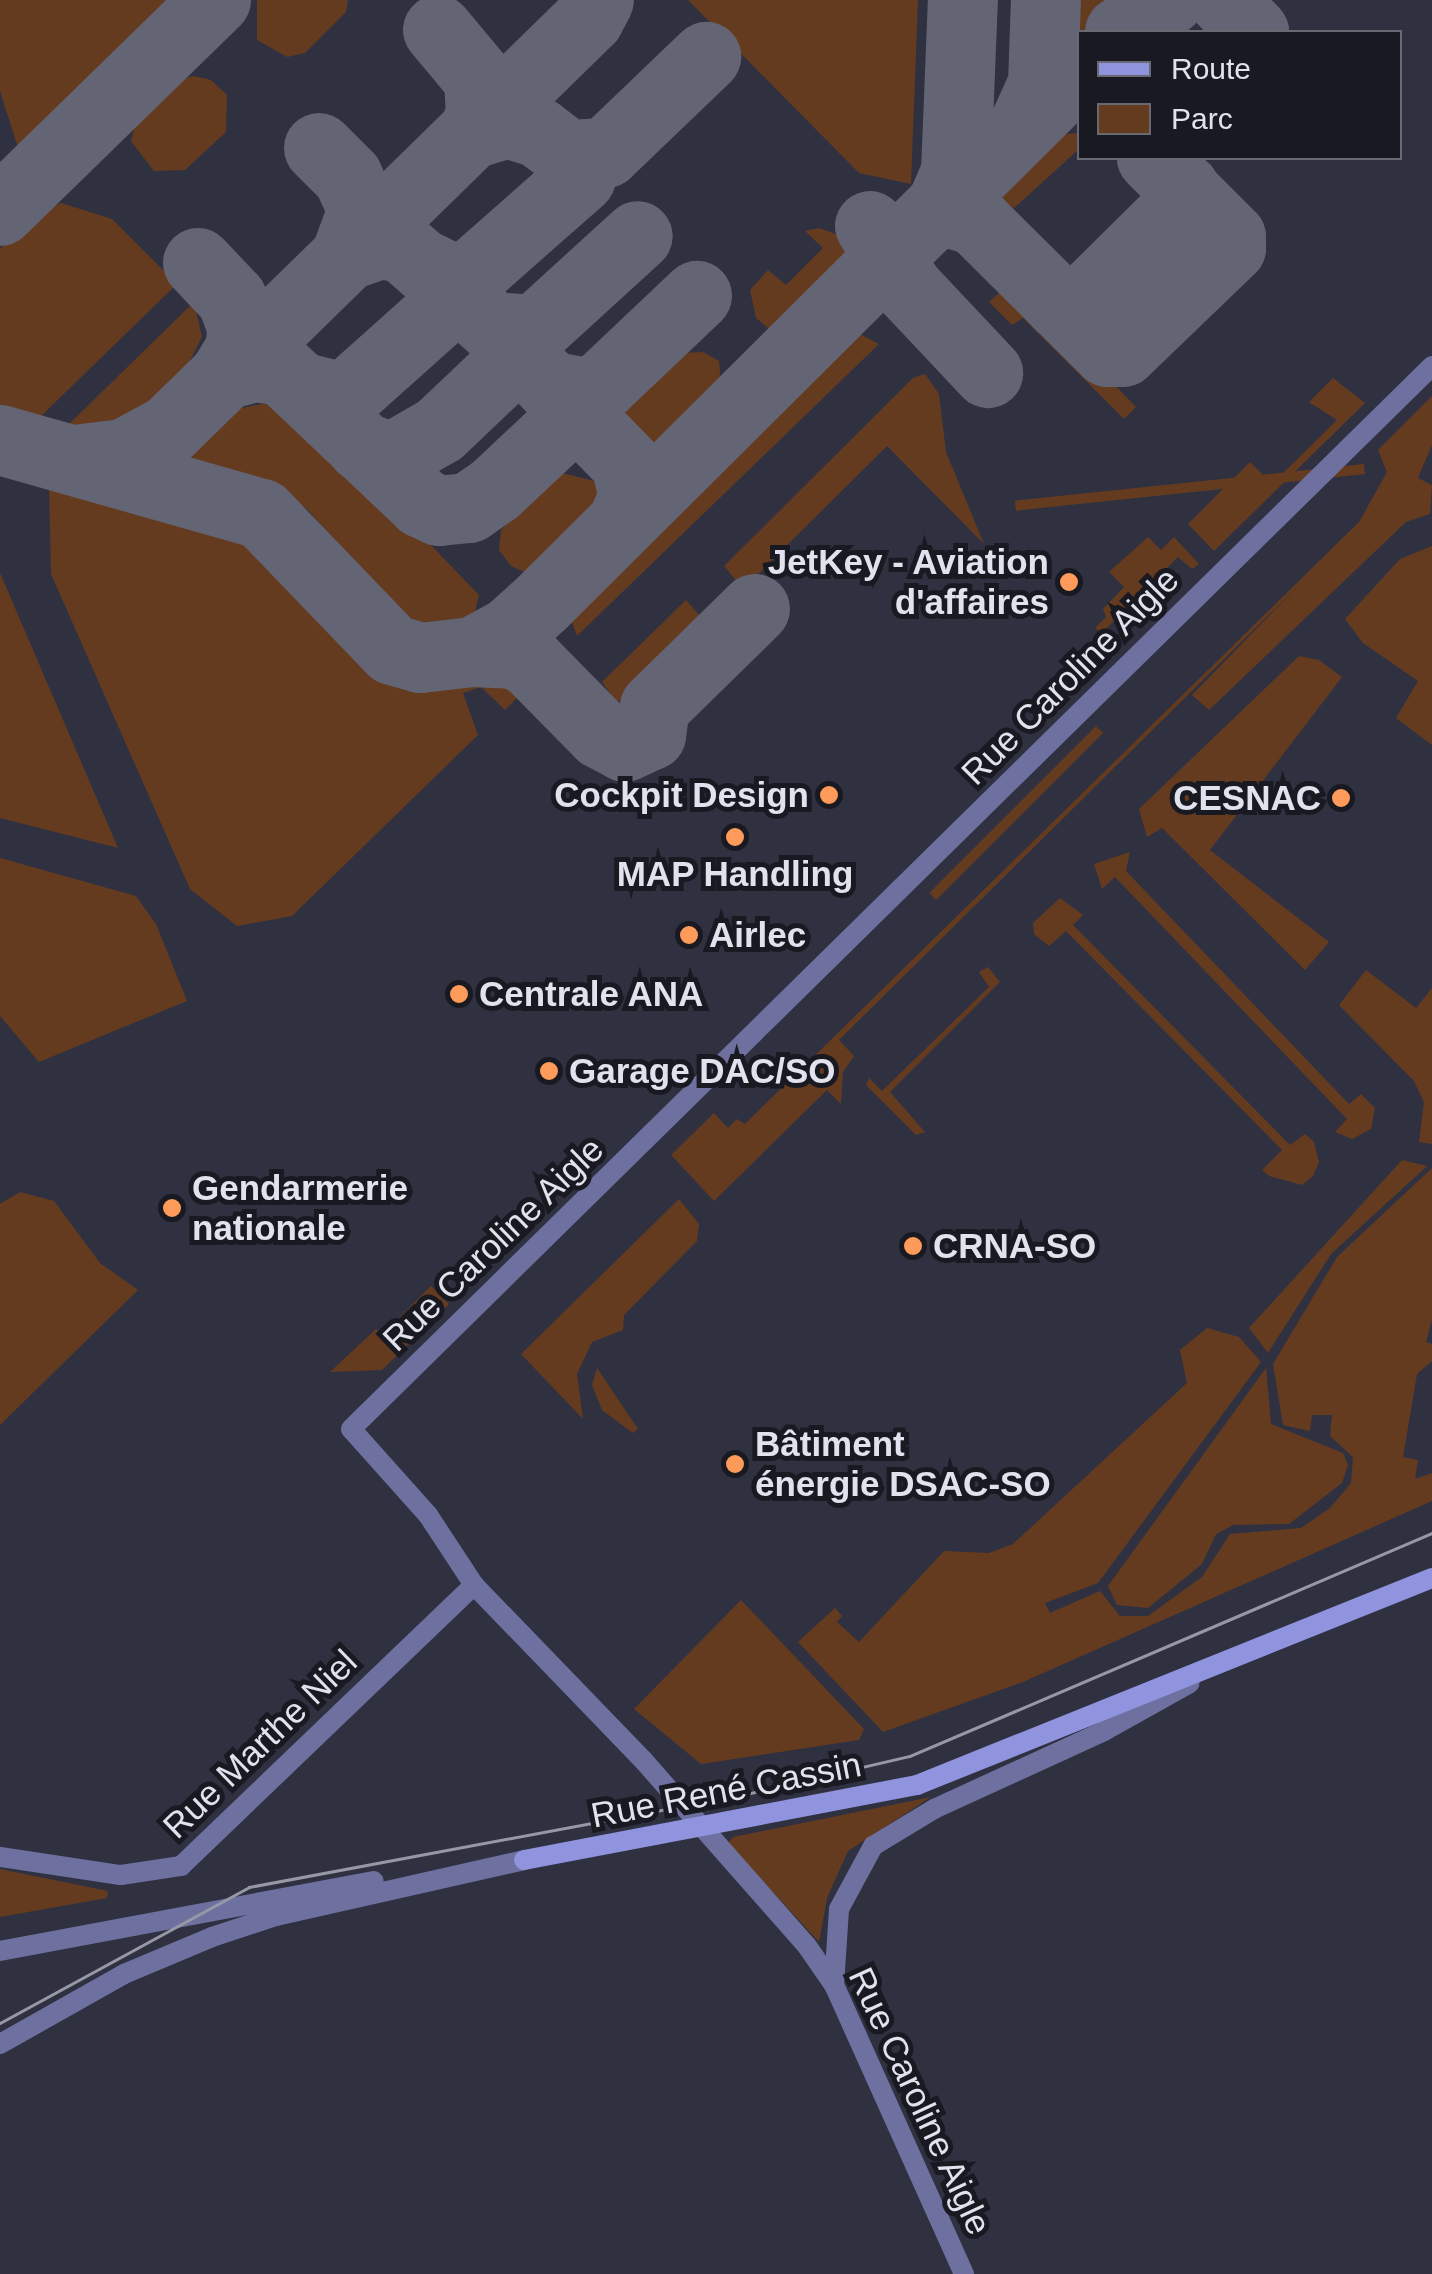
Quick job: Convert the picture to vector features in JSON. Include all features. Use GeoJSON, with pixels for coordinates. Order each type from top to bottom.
{"type":"FeatureCollection","features":[{"type":"Feature","properties":{"kind":"street","name":"Rue Caroline Aigle"},"geometry":{"type":"LineString","coordinates":[[964,2274],[834,1985],[702,1829],[474,1585],[428,1515],[351,1430],[1432,366]]}},
{"type":"Feature","properties":{"kind":"street","name":"Rue René Cassin"},"geometry":{"type":"LineString","coordinates":[[0,1951],[448,1868],[524,1860],[702,1829],[917,1784],[1432,1578]]}},
{"type":"Feature","properties":{"kind":"street","name":"Rue Marthe Niel"},"geometry":{"type":"LineString","coordinates":[[0,1856],[121,1876],[181,1866],[474,1585]]}},
{"type":"Feature","properties":{"kind":"street"},"geometry":{"type":"LineString","coordinates":[[834,1985],[843,1899],[861,1860],[888,1834],[1104,1732],[1222,1664]]}},
{"type":"Feature","properties":{"kind":"street"},"geometry":{"type":"LineString","coordinates":[[0,2044],[124,1974],[212,1937],[276,1916],[524,1860]]}},
{"type":"Feature","properties":{"kind":"green space"},"geometry":{"type":"Polygon","coordinates":[[[0,0],[174,0],[19,151],[0,91],[0,0]]]}},
{"type":"Feature","properties":{"kind":"green space"},"geometry":{"type":"Polygon","coordinates":[[[257,0],[348,0],[346,12],[305,53],[287,57],[257,40],[257,0]]]}},
{"type":"Feature","properties":{"kind":"green space"},"geometry":{"type":"Polygon","coordinates":[[[688,0],[918,0],[911,184],[859,173],[688,0]]]}},
{"type":"Feature","properties":{"kind":"green space"},"geometry":{"type":"Polygon","coordinates":[[[1064,0],[1127,0],[1087,30],[1077,30],[1077,35],[1067,28],[1064,0]]]}},
{"type":"Feature","properties":{"kind":"green space"},"geometry":{"type":"Polygon","coordinates":[[[194,76],[211,80],[227,95],[226,132],[185,170],[154,171],[131,141],[137,117],[174,82],[194,76]]]}},
{"type":"Feature","properties":{"kind":"green space"},"geometry":{"type":"Polygon","coordinates":[[[1077,133],[1077,151],[1014,208],[1001,201],[996,181],[1044,136],[1077,133]]]}},
{"type":"Feature","properties":{"kind":"green space"},"geometry":{"type":"Polygon","coordinates":[[[61,203],[112,219],[177,284],[37,420],[0,408],[0,249],[35,215],[61,203]]]}},
{"type":"Feature","properties":{"kind":"green space"},"geometry":{"type":"Polygon","coordinates":[[[819,228],[844,237],[849,272],[792,328],[772,331],[756,318],[750,290],[768,270],[786,285],[823,248],[805,231],[819,228]]]}},
{"type":"Feature","properties":{"kind":"green space"},"geometry":{"type":"Polygon","coordinates":[[[1013,280],[1136,407],[1124,419],[1023,318],[1012,325],[989,302],[1013,280]]]}},
{"type":"Feature","properties":{"kind":"green space"},"geometry":{"type":"Polygon","coordinates":[[[194,302],[202,337],[180,380],[116,426],[67,426],[194,302]]]}},
{"type":"Feature","properties":{"kind":"green space"},"geometry":{"type":"Polygon","coordinates":[[[858,333],[879,344],[577,636],[567,608],[841,334],[858,333]]]}},
{"type":"Feature","properties":{"kind":"green space"},"geometry":{"type":"Polygon","coordinates":[[[703,352],[719,361],[722,397],[667,451],[633,445],[624,428],[626,409],[683,353],[703,352]]]}},
{"type":"Feature","properties":{"kind":"green space"},"geometry":{"type":"Polygon","coordinates":[[[925,374],[939,394],[946,452],[984,544],[887,446],[743,589],[724,566],[913,378],[925,374]]]}},
{"type":"Feature","properties":{"kind":"green space"},"geometry":{"type":"Polygon","coordinates":[[[1333,378],[1365,403],[1214,551],[1188,524],[1250,462],[1272,484],[1337,420],[1309,402],[1333,378]]]}},
{"type":"Feature","properties":{"kind":"green space"},"geometry":{"type":"Polygon","coordinates":[[[1432,396],[1432,445],[1418,478],[1432,485],[1430,514],[1406,522],[1209,710],[1192,695],[1302,582],[839,1040],[854,1056],[843,1072],[841,1104],[827,1090],[714,1201],[671,1155],[714,1113],[728,1128],[737,1119],[745,1124],[1359,522],[1387,472],[1378,450],[1432,396]]]}},
{"type":"Feature","properties":{"kind":"green space"},"geometry":{"type":"Polygon","coordinates":[[[281,400],[297,406],[479,595],[474,616],[449,629],[410,625],[308,510],[278,487],[181,459],[232,410],[281,400]]]}},
{"type":"Feature","properties":{"kind":"green space"},"geometry":{"type":"Polygon","coordinates":[[[1364,464],[1365,474],[1016,511],[1015,501],[1364,464]]]}},
{"type":"Feature","properties":{"kind":"green space"},"geometry":{"type":"Polygon","coordinates":[[[558,472],[594,481],[602,498],[596,523],[545,571],[529,574],[511,566],[499,550],[501,530],[558,472]]]}},
{"type":"Feature","properties":{"kind":"green space"},"geometry":{"type":"Polygon","coordinates":[[[49,486],[251,539],[279,560],[353,650],[383,674],[426,686],[500,676],[525,690],[505,710],[481,687],[463,693],[478,735],[292,916],[237,926],[190,889],[51,574],[49,486]]]}},
{"type":"Feature","properties":{"kind":"green space"},"geometry":{"type":"Polygon","coordinates":[[[1148,537],[1161,550],[1174,537],[1199,564],[1192,569],[1178,557],[1102,633],[1095,628],[1106,617],[1103,609],[1124,587],[1109,572],[1148,537]]]}},
{"type":"Feature","properties":{"kind":"green space"},"geometry":{"type":"Polygon","coordinates":[[[1432,546],[1432,745],[1396,718],[1418,681],[1363,643],[1345,619],[1400,559],[1432,546]]]}},
{"type":"Feature","properties":{"kind":"green space"},"geometry":{"type":"Polygon","coordinates":[[[0,573],[118,848],[0,818],[0,573]]]}},
{"type":"Feature","properties":{"kind":"green space"},"geometry":{"type":"Polygon","coordinates":[[[686,600],[707,624],[633,699],[616,702],[602,682],[686,600]]]}},
{"type":"Feature","properties":{"kind":"green space"},"geometry":{"type":"Polygon","coordinates":[[[1299,656],[1319,660],[1342,677],[1210,850],[1329,942],[1305,970],[1162,828],[1147,837],[1139,809],[1299,656]]]}},
{"type":"Feature","properties":{"kind":"green space"},"geometry":{"type":"Polygon","coordinates":[[[1096,726],[1103,733],[936,900],[929,893],[1096,726]]]}},
{"type":"Feature","properties":{"kind":"green space"},"geometry":{"type":"Polygon","coordinates":[[[1130,852],[1126,871],[1349,1104],[1361,1094],[1375,1108],[1371,1129],[1352,1139],[1335,1132],[1347,1119],[1115,877],[1102,889],[1094,864],[1130,852]]]}},
{"type":"Feature","properties":{"kind":"green space"},"geometry":{"type":"Polygon","coordinates":[[[0,858],[136,896],[156,924],[187,1001],[39,1062],[0,1016],[0,858]]]}},
{"type":"Feature","properties":{"kind":"green space"},"geometry":{"type":"Polygon","coordinates":[[[1060,898],[1083,915],[1073,925],[1290,1145],[1305,1134],[1314,1142],[1319,1162],[1313,1176],[1302,1185],[1269,1176],[1262,1170],[1282,1150],[1066,931],[1049,946],[1034,934],[1033,923],[1060,898]]]}},
{"type":"Feature","properties":{"kind":"green space"},"geometry":{"type":"Polygon","coordinates":[[[988,967],[1000,982],[890,1092],[925,1132],[916,1135],[866,1085],[869,1078],[882,1091],[989,987],[979,972],[988,967]]]}},
{"type":"Feature","properties":{"kind":"green space"},"geometry":{"type":"Polygon","coordinates":[[[1366,970],[1416,1008],[1432,988],[1432,1144],[1419,1142],[1424,1102],[1414,1081],[1339,1005],[1366,970]]]}},
{"type":"Feature","properties":{"kind":"green space"},"geometry":{"type":"Polygon","coordinates":[[[1402,1160],[1427,1166],[1331,1254],[1268,1353],[1249,1328],[1402,1160]]]}},
{"type":"Feature","properties":{"kind":"green space"},"geometry":{"type":"Polygon","coordinates":[[[1432,1168],[1432,1319],[1426,1342],[1432,1344],[1432,1361],[1417,1374],[1403,1457],[1418,1460],[1415,1479],[1432,1473],[1432,1501],[1023,1682],[883,1732],[798,1642],[835,1608],[842,1616],[837,1622],[859,1642],[944,1551],[989,1553],[1013,1544],[1187,1383],[1180,1350],[1207,1328],[1239,1337],[1261,1362],[1098,1583],[1045,1603],[1050,1613],[1100,1591],[1120,1616],[1148,1616],[1202,1577],[1230,1534],[1301,1528],[1330,1508],[1351,1483],[1353,1457],[1330,1436],[1332,1415],[1312,1415],[1310,1431],[1283,1425],[1273,1364],[1337,1257],[1432,1168]]]}},
{"type":"Feature","properties":{"kind":"green space"},"geometry":{"type":"Polygon","coordinates":[[[20,1192],[54,1201],[100,1263],[138,1290],[0,1425],[0,1204],[20,1192]]]}},
{"type":"Feature","properties":{"kind":"green space"},"geometry":{"type":"Polygon","coordinates":[[[679,1199],[699,1224],[697,1241],[624,1315],[623,1330],[592,1342],[577,1374],[583,1419],[521,1354],[679,1199]]]}},
{"type":"Feature","properties":{"kind":"green space"},"geometry":{"type":"Polygon","coordinates":[[[431,1286],[449,1304],[382,1370],[330,1372],[376,1329],[383,1334],[431,1286]]]}},
{"type":"Feature","properties":{"kind":"green space"},"geometry":{"type":"Polygon","coordinates":[[[597,1368],[638,1429],[633,1433],[602,1410],[592,1385],[597,1368]]]}},
{"type":"Feature","properties":{"kind":"green space"},"geometry":{"type":"Polygon","coordinates":[[[1266,1368],[1271,1424],[1343,1453],[1348,1465],[1342,1483],[1289,1524],[1233,1525],[1216,1534],[1202,1564],[1148,1608],[1117,1605],[1108,1586],[1266,1368]]]}},
{"type":"Feature","properties":{"kind":"green space"},"geometry":{"type":"Polygon","coordinates":[[[741,1600],[864,1729],[859,1740],[701,1764],[634,1709],[741,1600]]]}},
{"type":"Feature","properties":{"kind":"green space"},"geometry":{"type":"Polygon","coordinates":[[[931,1797],[848,1851],[827,1898],[819,1942],[728,1843],[733,1837],[931,1797]]]}},
{"type":"Feature","properties":{"kind":"green space"},"geometry":{"type":"Polygon","coordinates":[[[0,1869],[108,1891],[107,1898],[0,1917],[0,1869]]]}},
{"type":"Feature","properties":{"kind":"taxiway"},"geometry":{"type":"LineString","coordinates":[[0,211],[216,0]]}},
{"type":"Feature","properties":{"kind":"taxiway"},"geometry":{"type":"LineString","coordinates":[[75,460],[124,454],[169,430],[589,19],[599,0]]}},
{"type":"Feature","properties":{"kind":"taxiway"},"geometry":{"type":"LineString","coordinates":[[0,440],[262,514],[393,650],[421,658],[473,652],[510,632],[542,603],[942,205],[956,172],[963,0]]}},
{"type":"Feature","properties":{"kind":"taxiway"},"geometry":{"type":"LineString","coordinates":[[1024,126],[1043,84],[1046,0]]}},
{"type":"Feature","properties":{"kind":"taxiway"},"geometry":{"type":"LineString","coordinates":[[1123,30],[1170,0]]}},
{"type":"Feature","properties":{"kind":"taxiway"},"geometry":{"type":"LineString","coordinates":[[1223,0],[1252,30]]}},
{"type":"Feature","properties":{"kind":"taxiway"},"geometry":{"type":"LineString","coordinates":[[438,30],[479,79],[481,116],[472,134]]}},
{"type":"Feature","properties":{"kind":"taxiway"},"geometry":{"type":"LineString","coordinates":[[472,134],[507,123],[539,133],[568,155],[606,153],[706,57]]}},
{"type":"Feature","properties":{"kind":"taxiway"},"geometry":{"type":"LineString","coordinates":[[937,213],[1077,74]]}},
{"type":"Feature","properties":{"kind":"taxiway"},"geometry":{"type":"LineString","coordinates":[[319,148],[348,177],[363,210],[346,256]]}},
{"type":"Feature","properties":{"kind":"taxiway"},"geometry":{"type":"LineString","coordinates":[[932,218],[945,211],[976,221],[1108,352],[1123,352],[1231,248],[1231,237],[1154,160]]}},
{"type":"Feature","properties":{"kind":"taxiway"},"geometry":{"type":"LineString","coordinates":[[426,266],[449,277],[470,276],[581,178]]}},
{"type":"Feature","properties":{"kind":"taxiway"},"geometry":{"type":"LineString","coordinates":[[1059,304],[1086,299],[1181,205],[1185,188]]}},
{"type":"Feature","properties":{"kind":"taxiway"},"geometry":{"type":"LineString","coordinates":[[870,226],[908,288],[988,373]]}},
{"type":"Feature","properties":{"kind":"taxiway"},"geometry":{"type":"LineString","coordinates":[[493,327],[535,330],[638,236]]}},
{"type":"Feature","properties":{"kind":"taxiway"},"geometry":{"type":"LineString","coordinates":[[346,256],[380,244],[403,248],[493,327],[626,464],[634,496],[623,522]]}},
{"type":"Feature","properties":{"kind":"taxiway"},"geometry":{"type":"LineString","coordinates":[[198,263],[232,299],[242,327],[241,348],[225,375]]}},
{"type":"Feature","properties":{"kind":"taxiway"},"geometry":{"type":"LineString","coordinates":[[304,388],[344,398],[458,296]]}},
{"type":"Feature","properties":{"kind":"taxiway"},"geometry":{"type":"LineString","coordinates":[[550,386],[585,393],[602,386],[697,296]]}},
{"type":"Feature","properties":{"kind":"taxiway"},"geometry":{"type":"LineString","coordinates":[[362,447],[390,457],[440,430],[519,355]]}},
{"type":"Feature","properties":{"kind":"taxiway"},"geometry":{"type":"LineString","coordinates":[[225,375],[255,367],[283,371],[422,503],[439,511],[469,508],[496,489],[577,413]]}},
{"type":"Feature","properties":{"kind":"taxiway"},"geometry":{"type":"LineString","coordinates":[[473,652],[515,654],[531,663],[601,734],[625,747],[651,735],[655,707],[755,609]]}},
{"type":"Feature","properties":{"kind":"tram line"},"geometry":{"type":"LineString","coordinates":[[0,2023],[249,1887],[742,1795],[910,1756],[1432,1533]]}},
{"type":"Feature","properties":{"kind":"place","name":"JetKey - Aviation d'affaires"},"geometry":{"type":"Point","coordinates":[1069,582]}},
{"type":"Feature","properties":{"kind":"place","name":"Cockpit Design"},"geometry":{"type":"Point","coordinates":[829,795]}},
{"type":"Feature","properties":{"kind":"place","name":"CESNAC"},"geometry":{"type":"Point","coordinates":[1341,798]}},
{"type":"Feature","properties":{"kind":"place","name":"MAP Handling"},"geometry":{"type":"Point","coordinates":[735,837]}},
{"type":"Feature","properties":{"kind":"place","name":"Airlec"},"geometry":{"type":"Point","coordinates":[689,935]}},
{"type":"Feature","properties":{"kind":"place","name":"Centrale ANA"},"geometry":{"type":"Point","coordinates":[459,994]}},
{"type":"Feature","properties":{"kind":"place","name":"Garage DAC/SO"},"geometry":{"type":"Point","coordinates":[549,1071]}},
{"type":"Feature","properties":{"kind":"place","name":"Gendarmerie nationale"},"geometry":{"type":"Point","coordinates":[172,1208]}},
{"type":"Feature","properties":{"kind":"place","name":"CRNA-SO"},"geometry":{"type":"Point","coordinates":[913,1246]}},
{"type":"Feature","properties":{"kind":"place","name":"Bâtiment énergie DSAC-SO"},"geometry":{"type":"Point","coordinates":[735,1464]}}]}
